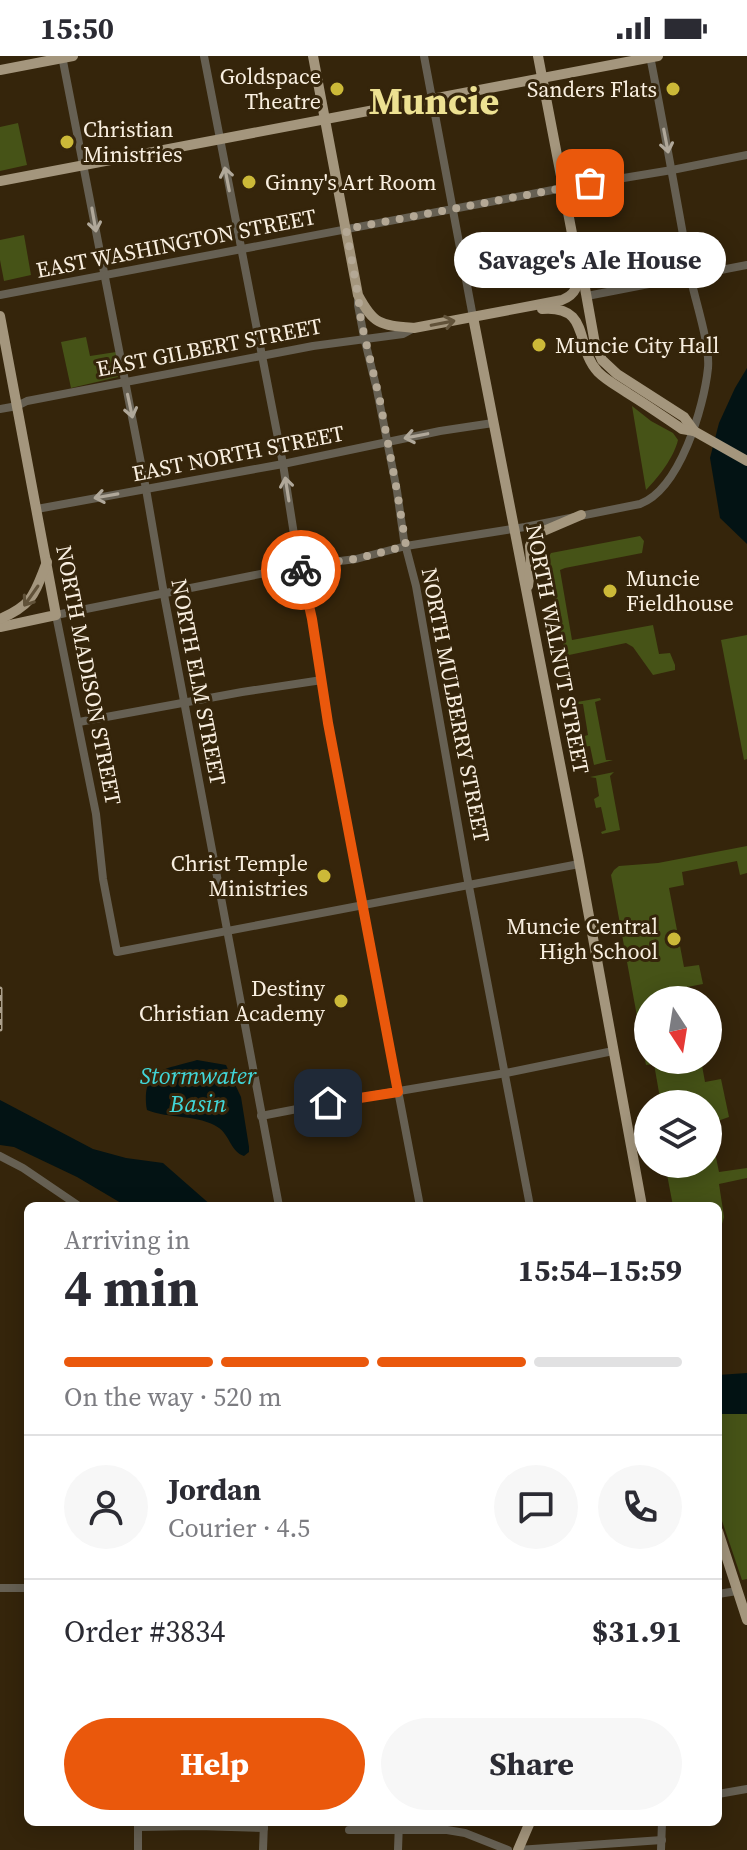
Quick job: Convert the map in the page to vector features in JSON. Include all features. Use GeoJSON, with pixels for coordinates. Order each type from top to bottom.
{"type":"FeatureCollection","features":[{"type":"Feature","properties":{"kind":"main road","name":"NORTH MULBERRY STREET"},"geometry":{"type":"LineString","coordinates":[[313,56],[358,295]]}},
{"type":"Feature","properties":{"kind":"main road"},"geometry":{"type":"LineString","coordinates":[[538,56],[595,344],[602,360],[617,374],[684,417],[694,431]]}},
{"type":"Feature","properties":{"kind":"main road"},"geometry":{"type":"LineString","coordinates":[[0,181],[653,56]]}},
{"type":"Feature","properties":{"kind":"main road"},"geometry":{"type":"LineString","coordinates":[[0,70],[66,57]]}},
{"type":"Feature","properties":{"kind":"main road"},"geometry":{"type":"LineString","coordinates":[[516,310],[569,297],[577,287],[578,264]]}},
{"type":"Feature","properties":{"kind":"main road"},"geometry":{"type":"LineString","coordinates":[[358,295],[368,313],[377,321],[414,328]]}},
{"type":"Feature","properties":{"kind":"main road"},"geometry":{"type":"LineString","coordinates":[[516,310],[556,309],[571,315],[579,325],[588,356],[599,373],[682,429],[694,431],[747,461]]}},
{"type":"Feature","properties":{"kind":"main road","name":"EAST GILBERT STREET"},"geometry":{"type":"LineString","coordinates":[[414,328],[516,310]]}},
{"type":"Feature","properties":{"kind":"main road","name":"NORTH MADISON STREET"},"geometry":{"type":"LineString","coordinates":[[0,316],[56,615]]}},
{"type":"Feature","properties":{"kind":"main road","name":"NORTH WALNUT STREET"},"geometry":{"type":"LineString","coordinates":[[473,317],[641,1202]]}},
{"type":"Feature","properties":{"kind":"main road"},"geometry":{"type":"LineString","coordinates":[[527,595],[533,539],[539,533],[581,515]]}},
{"type":"Feature","properties":{"kind":"main road"},"geometry":{"type":"LineString","coordinates":[[0,619],[29,602],[37,591],[47,560]]}},
{"type":"Feature","properties":{"kind":"main road"},"geometry":{"type":"LineString","coordinates":[[0,627],[56,615]]}},
{"type":"Feature","properties":{"kind":"main road"},"geometry":{"type":"LineString","coordinates":[[722,1544],[747,1620]]}},
{"type":"Feature","properties":{"kind":"main road"},"geometry":{"type":"LineString","coordinates":[[518,1850],[528,1826]]}},
{"type":"Feature","properties":{"kind":"street"},"geometry":{"type":"LineString","coordinates":[[204,56],[419,1202]]}},
{"type":"Feature","properties":{"kind":"street","name":"NORTH WALNUT STREET"},"geometry":{"type":"LineString","coordinates":[[424,56],[473,317]]}},
{"type":"Feature","properties":{"kind":"street"},"geometry":{"type":"LineString","coordinates":[[56,615],[300,566],[356,559],[406,546],[640,504],[652,498],[670,476],[694,431],[708,362],[653,56]]}},
{"type":"Feature","properties":{"kind":"street","name":"NORTH ELM STREET"},"geometry":{"type":"LineString","coordinates":[[66,57],[278,1202]]}},
{"type":"Feature","properties":{"kind":"street","name":"EAST WASHINGTON STREET"},"geometry":{"type":"LineString","coordinates":[[0,295],[747,155]]}},
{"type":"Feature","properties":{"kind":"street"},"geometry":{"type":"LineString","coordinates":[[587,296],[747,265]]}},
{"type":"Feature","properties":{"kind":"street","name":"NORTH MULBERRY STREET"},"geometry":{"type":"LineString","coordinates":[[358,295],[416,586],[529,1202]]}},
{"type":"Feature","properties":{"kind":"street","name":"EAST GILBERT STREET"},"geometry":{"type":"LineString","coordinates":[[0,409],[27,401],[313,346],[403,334],[414,328]]}},
{"type":"Feature","properties":{"kind":"street","name":"EAST NORTH STREET"},"geometry":{"type":"LineString","coordinates":[[37,509],[493,423]]}},
{"type":"Feature","properties":{"kind":"street","name":"NORTH MADISON STREET"},"geometry":{"type":"LineString","coordinates":[[56,615],[96,814],[103,879],[117,952],[227,931]]}},
{"type":"Feature","properties":{"kind":"street"},"geometry":{"type":"LineString","coordinates":[[79,722],[322,680]]}},
{"type":"Feature","properties":{"kind":"street"},"geometry":{"type":"LineString","coordinates":[[227,931],[579,864]]}},
{"type":"Feature","properties":{"kind":"street"},"geometry":{"type":"LineString","coordinates":[[261,1116],[613,1051]]}},
{"type":"Feature","properties":{"kind":"street"},"geometry":{"type":"LineString","coordinates":[[2,1156],[73,1202]]}},
{"type":"Feature","properties":{"kind":"street"},"geometry":{"type":"LineString","coordinates":[[0,1588],[24,1588]]}},
{"type":"Feature","properties":{"kind":"street"},"geometry":{"type":"LineString","coordinates":[[722,1593],[737,1591]]}},
{"type":"Feature","properties":{"kind":"street"},"geometry":{"type":"LineString","coordinates":[[722,1793],[747,1789]]}},
{"type":"Feature","properties":{"kind":"street"},"geometry":{"type":"LineString","coordinates":[[138,1826],[138,1850]]}},
{"type":"Feature","properties":{"kind":"street"},"geometry":{"type":"LineString","coordinates":[[263,1850],[264,1826]]}},
{"type":"Feature","properties":{"kind":"street"},"geometry":{"type":"LineString","coordinates":[[398,1826],[398,1850]]}},
{"type":"Feature","properties":{"kind":"street"},"geometry":{"type":"LineString","coordinates":[[349,1830],[398,1826],[447,1830],[465,1833],[508,1850]]}},
{"type":"Feature","properties":{"kind":"street"},"geometry":{"type":"LineString","coordinates":[[518,1850],[662,1845]]}},
{"type":"Feature","properties":{"kind":"green space"},"geometry":{"type":"Polygon","coordinates":[[[18,123],[27,165],[0,171],[0,127],[18,123]]]}},
{"type":"Feature","properties":{"kind":"green space"},"geometry":{"type":"Polygon","coordinates":[[[24,235],[31,275],[4,281],[0,240],[24,235]]]}},
{"type":"Feature","properties":{"kind":"green space"},"geometry":{"type":"Polygon","coordinates":[[[86,337],[90,356],[116,352],[115,371],[118,377],[71,388],[61,342],[86,337]]]}},
{"type":"Feature","properties":{"kind":"green space"},"geometry":{"type":"Polygon","coordinates":[[[632,406],[673,433],[678,440],[665,466],[646,490],[632,406]]]}},
{"type":"Feature","properties":{"kind":"green space"},"geometry":{"type":"Polygon","coordinates":[[[640,536],[644,541],[642,553],[560,570],[572,640],[653,625],[659,654],[670,653],[675,670],[653,675],[633,647],[626,643],[565,654],[547,560],[551,553],[640,536]]]}},
{"type":"Feature","properties":{"kind":"green space"},"geometry":{"type":"Polygon","coordinates":[[[747,635],[747,759],[744,760],[721,640],[747,635]]]}},
{"type":"Feature","properties":{"kind":"green space"},"geometry":{"type":"Polygon","coordinates":[[[600,698],[595,702],[606,760],[613,760],[594,765],[590,746],[583,747],[581,737],[588,735],[583,704],[577,702],[600,698]]]}},
{"type":"Feature","properties":{"kind":"green space"},"geometry":{"type":"Polygon","coordinates":[[[614,772],[610,776],[620,830],[602,834],[606,830],[601,807],[596,808],[594,799],[599,796],[596,778],[590,777],[614,772]]]}},
{"type":"Feature","properties":{"kind":"green space"},"geometry":{"type":"Polygon","coordinates":[[[747,846],[747,873],[740,875],[737,861],[682,872],[684,885],[669,888],[684,967],[699,965],[703,984],[634,986],[634,1000],[611,875],[619,866],[658,863],[747,846]]]}},
{"type":"Feature","properties":{"kind":"green space"},"geometry":{"type":"Polygon","coordinates":[[[656,1074],[704,1074],[705,1082],[721,1079],[729,1117],[722,1119],[722,1090],[659,1090],[656,1074]]]}},
{"type":"Feature","properties":{"kind":"green space"},"geometry":{"type":"Polygon","coordinates":[[[747,1168],[747,1178],[719,1184],[722,1202],[672,1202],[668,1178],[722,1178],[722,1172],[747,1168]]]}},
{"type":"Feature","properties":{"kind":"green space"},"geometry":{"type":"Polygon","coordinates":[[[722,1414],[747,1414],[747,1579],[742,1580],[722,1521],[722,1414]]]}},
{"type":"Feature","properties":{"kind":"water"},"geometry":{"type":"Polygon","coordinates":[[[747,368],[747,544],[720,518],[710,458],[719,423],[747,368]]]}},
{"type":"Feature","properties":{"kind":"water","name":"Stormwater Basin"},"geometry":{"type":"Polygon","coordinates":[[[197,1060],[226,1065],[241,1097],[249,1147],[249,1152],[244,1156],[236,1151],[223,1131],[211,1124],[147,1110],[146,1096],[151,1078],[165,1069],[197,1060]]]}},
{"type":"Feature","properties":{"kind":"water"},"geometry":{"type":"Polygon","coordinates":[[[0,1100],[93,1149],[163,1163],[207,1202],[119,1202],[77,1177],[14,1147],[0,1145],[0,1100]]]}},
{"type":"Feature","properties":{"kind":"water"},"geometry":{"type":"Polygon","coordinates":[[[747,1373],[747,1414],[722,1414],[722,1375],[747,1373]]]}},
{"type":"Feature","properties":{"kind":"railway"},"geometry":{"type":"LineString","coordinates":[[0,989],[0,1029]]}},
{"type":"Feature","properties":{"kind":"way so far"},"geometry":{"type":"LineString","coordinates":[[301,570],[300,566],[356,559],[406,546],[346,229],[590,183]]}},
{"type":"Feature","properties":{"kind":"place","name":"Goldspace Theatre"},"geometry":{"type":"Point","coordinates":[337,89]}},
{"type":"Feature","properties":{"kind":"place","name":"Sanders Flats"},"geometry":{"type":"Point","coordinates":[673,89]}},
{"type":"Feature","properties":{"kind":"place","name":"Christian Ministries"},"geometry":{"type":"Point","coordinates":[67,142]}},
{"type":"Feature","properties":{"kind":"place","name":"Ginny's Art Room"},"geometry":{"type":"Point","coordinates":[249,182]}},
{"type":"Feature","properties":{"kind":"place","name":"Savage's Ale House"},"geometry":{"type":"Point","coordinates":[590,183]}},
{"type":"Feature","properties":{"kind":"place","name":"Muncie City Hall"},"geometry":{"type":"Point","coordinates":[539,345]}},
{"type":"Feature","properties":{"kind":"place","name":"Muncie Fieldhouse"},"geometry":{"type":"Point","coordinates":[610,591]}},
{"type":"Feature","properties":{"kind":"place","name":"Christ Temple Ministries"},"geometry":{"type":"Point","coordinates":[324,876]}},
{"type":"Feature","properties":{"kind":"place","name":"Muncie Central High School"},"geometry":{"type":"Point","coordinates":[674,939]}},
{"type":"Feature","properties":{"kind":"place","name":"Destiny Christian Academy"},"geometry":{"type":"Point","coordinates":[341,1001]}},
{"type":"Feature","properties":{"kind":"district","name":"Muncie"},"geometry":{"type":"Point","coordinates":[434,101]}},
{"type":"Feature","properties":{"kind":"route"},"geometry":{"type":"LineString","coordinates":[[301,570],[398,1092],[328,1103]]}}]}
